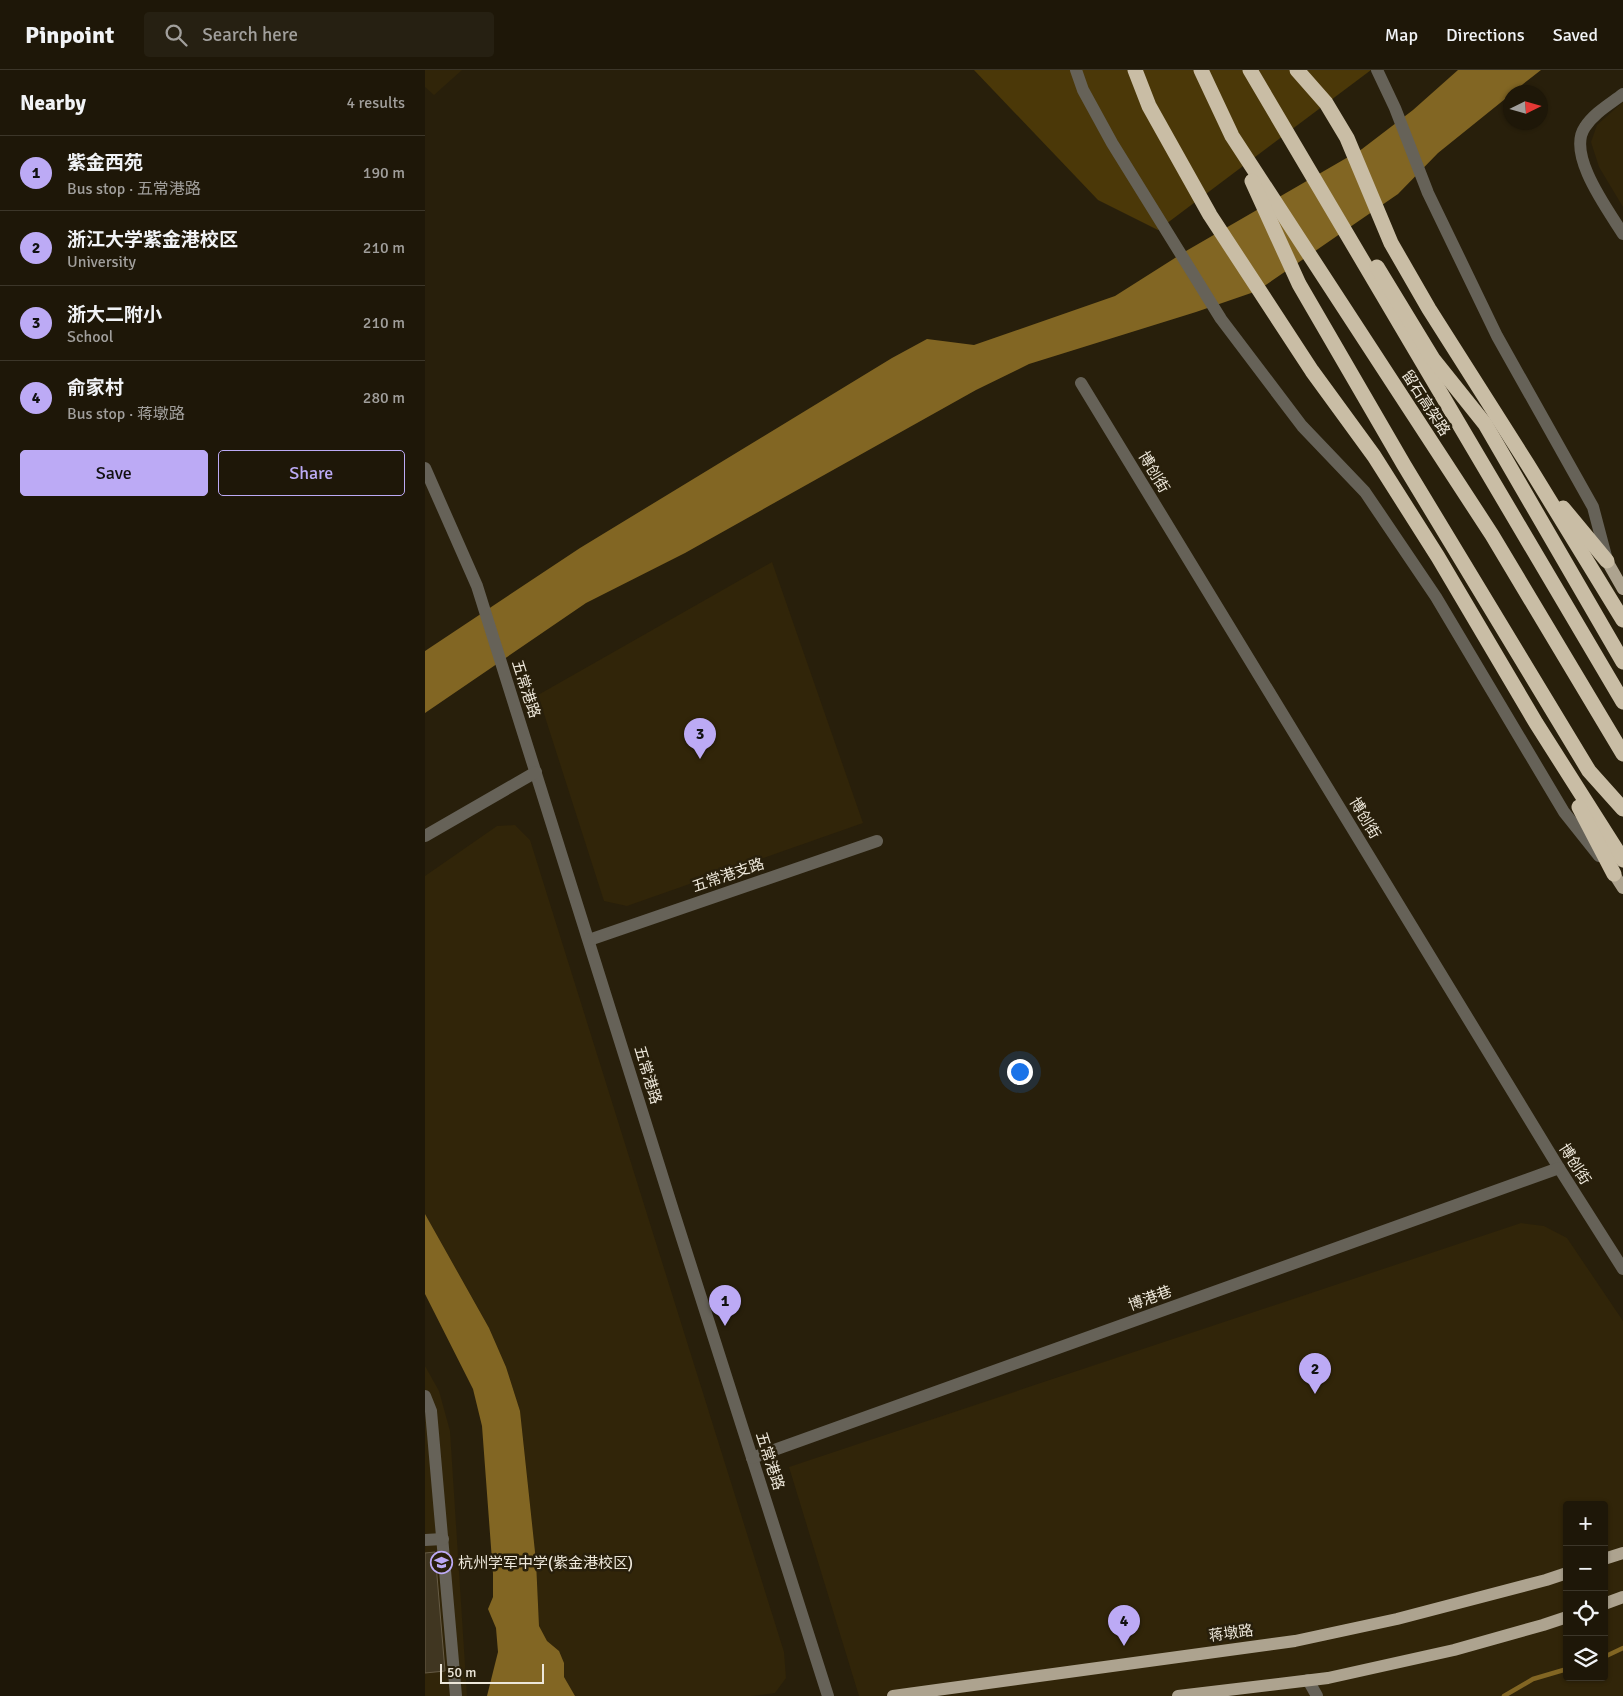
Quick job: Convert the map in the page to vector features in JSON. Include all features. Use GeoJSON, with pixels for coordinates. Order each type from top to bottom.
{"type":"FeatureCollection","features":[{"type":"Feature","properties":{"kind":"highway"},"geometry":{"type":"LineString","coordinates":[[1135,70],[1149,106],[1210,215],[1313,371],[1374,456],[1438,556],[1535,723],[1614,874]]}},
{"type":"Feature","properties":{"kind":"highway","name":"留石高架路"},"geometry":{"type":"LineString","coordinates":[[1201,70],[1232,136],[1492,535],[1623,754]]}},
{"type":"Feature","properties":{"kind":"highway","name":"留石高架路"},"geometry":{"type":"LineString","coordinates":[[1250,70],[1623,702]]}},
{"type":"Feature","properties":{"kind":"highway"},"geometry":{"type":"LineString","coordinates":[[1297,70],[1326,103],[1347,138],[1391,243],[1429,309],[1623,620]]}},
{"type":"Feature","properties":{"kind":"highway"},"geometry":{"type":"LineString","coordinates":[[1232,136],[1299,284],[1404,465],[1589,771],[1623,809]]}},
{"type":"Feature","properties":{"kind":"highway"},"geometry":{"type":"LineString","coordinates":[[1320,190],[1346,215],[1433,359],[1485,424],[1623,662]]}},
{"type":"Feature","properties":{"kind":"highway"},"geometry":{"type":"LineString","coordinates":[[1528,465],[1607,561]]}},
{"type":"Feature","properties":{"kind":"highway"},"geometry":{"type":"LineString","coordinates":[[1535,723],[1623,860]]}},
{"type":"Feature","properties":{"kind":"main road"},"geometry":{"type":"LineString","coordinates":[[1607,561],[1623,589]]}},
{"type":"Feature","properties":{"kind":"main road"},"geometry":{"type":"LineString","coordinates":[[1614,874],[1623,888]]}},
{"type":"Feature","properties":{"kind":"main road"},"geometry":{"type":"LineString","coordinates":[[1608,1558],[1623,1553]]}},
{"type":"Feature","properties":{"kind":"main road","name":"蒋墩路"},"geometry":{"type":"LineString","coordinates":[[893,1696],[1295,1641],[1397,1619],[1563,1574]]}},
{"type":"Feature","properties":{"kind":"main road"},"geometry":{"type":"LineString","coordinates":[[1608,1603],[1623,1597]]}},
{"type":"Feature","properties":{"kind":"main road"},"geometry":{"type":"LineString","coordinates":[[1179,1696],[1328,1678],[1454,1650],[1563,1618]]}},
{"type":"Feature","properties":{"kind":"street"},"geometry":{"type":"LineString","coordinates":[[1076,70],[1083,90],[1112,143],[1221,319],[1303,426],[1365,492],[1436,597],[1564,812],[1614,874]]}},
{"type":"Feature","properties":{"kind":"street"},"geometry":{"type":"LineString","coordinates":[[1377,70],[1395,108],[1428,192],[1497,336],[1593,507],[1607,561]]}},
{"type":"Feature","properties":{"kind":"street"},"geometry":{"type":"LineString","coordinates":[[1623,94],[1597,114],[1584,128],[1579,151],[1588,176],[1623,234]]}},
{"type":"Feature","properties":{"kind":"street","name":"博创街"},"geometry":{"type":"LineString","coordinates":[[1081,383],[1559,1168],[1623,1269]]}},
{"type":"Feature","properties":{"kind":"street","name":"五常港路"},"geometry":{"type":"LineString","coordinates":[[425,468],[477,586],[828,1696]]}},
{"type":"Feature","properties":{"kind":"street"},"geometry":{"type":"LineString","coordinates":[[425,836],[536,772]]}},
{"type":"Feature","properties":{"kind":"street","name":"五常港支路"},"geometry":{"type":"LineString","coordinates":[[589,940],[877,841]]}},
{"type":"Feature","properties":{"kind":"street","name":"博港巷"},"geometry":{"type":"LineString","coordinates":[[752,1458],[1559,1168]]}},
{"type":"Feature","properties":{"kind":"street"},"geometry":{"type":"LineString","coordinates":[[425,1396],[431,1411],[456,1696]]}},
{"type":"Feature","properties":{"kind":"street"},"geometry":{"type":"LineString","coordinates":[[425,1540],[443,1539]]}},
{"type":"Feature","properties":{"kind":"street"},"geometry":{"type":"LineString","coordinates":[[1308,1680],[1317,1696]]}},
{"type":"Feature","properties":{"kind":"shaded area"},"geometry":{"type":"Polygon","coordinates":[[[425,70],[462,70],[434,95],[425,87],[425,70]]]}},
{"type":"Feature","properties":{"kind":"shaded area"},"geometry":{"type":"Polygon","coordinates":[[[974,70],[1371,70],[1158,230],[1098,200],[974,70]]]}},
{"type":"Feature","properties":{"kind":"shaded area"},"geometry":{"type":"Polygon","coordinates":[[[1458,70],[1541,70],[1522,85],[1503,85],[1503,101],[1438,153],[1398,194],[1257,291],[1029,364],[976,390],[685,553],[586,603],[425,713],[425,651],[580,548],[892,358],[927,339],[974,345],[1115,296],[1186,251],[1362,149],[1413,110],[1458,70]]]}},
{"type":"Feature","properties":{"kind":"shaded area"},"geometry":{"type":"Polygon","coordinates":[[[1623,102],[1623,207],[1599,167],[1591,142],[1597,125],[1623,102]]]}},
{"type":"Feature","properties":{"kind":"shaded area"},"geometry":{"type":"Polygon","coordinates":[[[772,562],[863,823],[627,906],[604,901],[538,695],[772,562]]]}},
{"type":"Feature","properties":{"kind":"shaded area"},"geometry":{"type":"Polygon","coordinates":[[[515,825],[530,840],[784,1652],[786,1678],[775,1693],[751,1696],[567,1696],[539,1626],[536,1561],[520,1411],[506,1367],[489,1328],[425,1214],[425,876],[497,826],[515,825]]]}},
{"type":"Feature","properties":{"kind":"shaded area"},"geometry":{"type":"Polygon","coordinates":[[[425,1214],[489,1328],[506,1367],[520,1411],[536,1561],[539,1626],[547,1641],[559,1651],[564,1663],[564,1677],[575,1696],[487,1696],[498,1652],[496,1628],[488,1609],[493,1597],[493,1574],[482,1426],[473,1389],[425,1294],[425,1214]]]}},
{"type":"Feature","properties":{"kind":"shaded area"},"geometry":{"type":"Polygon","coordinates":[[[1521,1223],[1544,1226],[1567,1238],[1623,1321],[1623,1696],[859,1696],[789,1467],[1521,1223]]]}},
{"type":"Feature","properties":{"kind":"shaded area","name":"杭州学军中学(紫金港校区)"},"geometry":{"type":"Polygon","coordinates":[[[425,1366],[439,1391],[450,1431],[467,1696],[425,1696],[425,1366]]]}},
{"type":"Feature","properties":{"kind":"building"},"geometry":{"type":"Polygon","coordinates":[[[435,1552],[445,1671],[425,1673],[425,1553],[435,1552]]]}},
{"type":"Feature","properties":{"kind":"waterway"},"geometry":{"type":"LineString","coordinates":[[1608,1655],[1623,1648]]}},
{"type":"Feature","properties":{"kind":"waterway"},"geometry":{"type":"LineString","coordinates":[[1504,1696],[1533,1679],[1563,1670]]}},
{"type":"Feature","properties":{"kind":"place","name":"浙大二附小"},"geometry":{"type":"Point","coordinates":[700,759]}},
{"type":"Feature","properties":{"kind":"place","name":"紫金西苑"},"geometry":{"type":"Point","coordinates":[725,1326]}},
{"type":"Feature","properties":{"kind":"place","name":"浙江大学紫金港校区"},"geometry":{"type":"Point","coordinates":[1315,1394]}},
{"type":"Feature","properties":{"kind":"place","name":"杭州学军中学(紫金港校区)"},"geometry":{"type":"Point","coordinates":[442,1563]}},
{"type":"Feature","properties":{"kind":"place","name":"俞家村"},"geometry":{"type":"Point","coordinates":[1124,1646]}}]}
